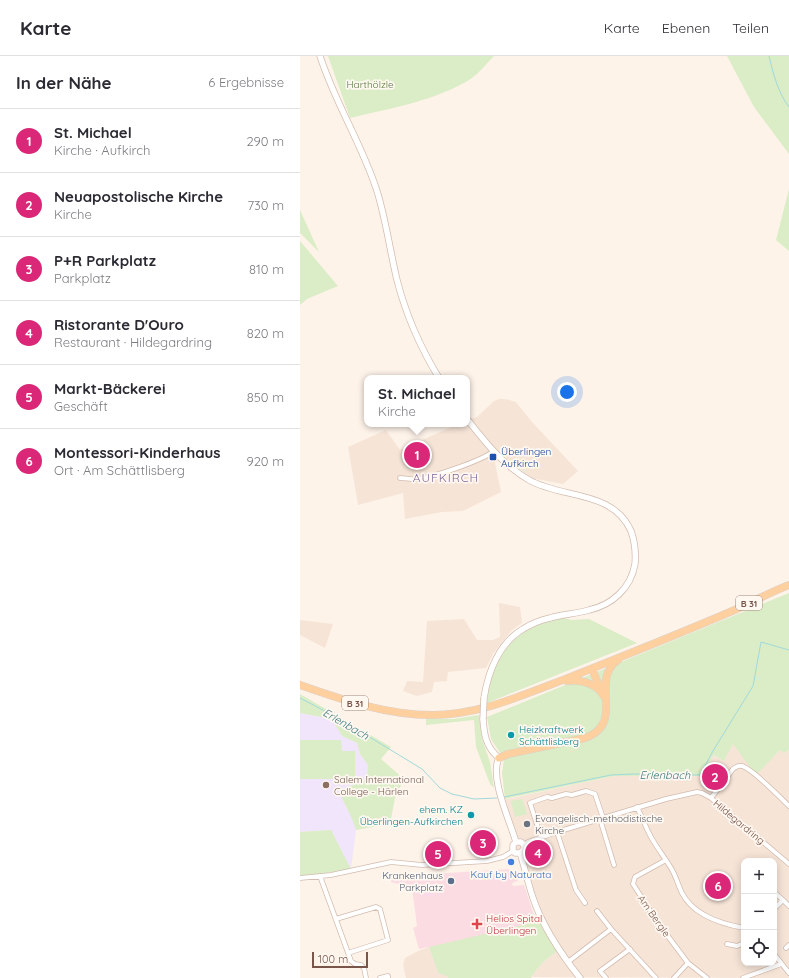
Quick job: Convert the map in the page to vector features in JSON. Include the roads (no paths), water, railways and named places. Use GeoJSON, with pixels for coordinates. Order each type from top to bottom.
{"type":"FeatureCollection","features":[{"type":"Feature","properties":{"kind":"main road","name":"B 31"},"geometry":{"type":"LineString","coordinates":[[300,685],[377,709],[411,714],[434,715],[468,713],[490,708],[593,668],[738,608],[789,585]]}},
{"type":"Feature","properties":{"kind":"main road"},"geometry":{"type":"LineString","coordinates":[[605,695],[606,676],[610,668],[616,661],[628,654]]}},
{"type":"Feature","properties":{"kind":"main road"},"geometry":{"type":"LineString","coordinates":[[499,758],[508,754],[589,737],[598,730],[603,724],[607,713],[607,703],[593,668]]}},
{"type":"Feature","properties":{"kind":"main road"},"geometry":{"type":"LineString","coordinates":[[556,682],[575,680],[584,682],[594,686],[605,695]]}},
{"type":"Feature","properties":{"kind":"street"},"geometry":{"type":"LineString","coordinates":[[320,56],[336,99],[371,173],[378,192],[397,281],[414,333],[437,375]]}},
{"type":"Feature","properties":{"kind":"street"},"geometry":{"type":"LineString","coordinates":[[470,423],[509,466],[530,481],[556,491],[588,498],[615,510],[623,518],[635,543],[636,556],[630,579],[623,590],[614,599],[602,606],[589,610],[534,623],[515,635],[505,646],[493,665],[484,698],[483,718],[485,736],[488,746],[499,758],[496,768],[497,784],[516,842]]}},
{"type":"Feature","properties":{"kind":"street"},"geometry":{"type":"LineString","coordinates":[[400,478],[417,479],[450,470],[486,456],[494,451]]}},
{"type":"Feature","properties":{"kind":"street"},"geometry":{"type":"LineString","coordinates":[[712,798],[734,769],[737,766],[742,766],[750,770],[789,806]]}},
{"type":"Feature","properties":{"kind":"street"},"geometry":{"type":"LineString","coordinates":[[541,837],[530,803],[547,797],[552,798],[566,794],[572,795],[590,791],[595,794],[614,865]]}},
{"type":"Feature","properties":{"kind":"street","name":"Hildegardring"},"geometry":{"type":"LineString","coordinates":[[524,845],[541,837],[637,807],[690,793],[702,793],[712,798],[789,864]]}},
{"type":"Feature","properties":{"kind":"street"},"geometry":{"type":"LineString","coordinates":[[637,807],[651,838],[675,875],[682,894],[691,906],[714,920],[741,927]]}},
{"type":"Feature","properties":{"kind":"street"},"geometry":{"type":"LineString","coordinates":[[557,832],[576,890],[585,903]]}},
{"type":"Feature","properties":{"kind":"street"},"geometry":{"type":"LineString","coordinates":[[516,842],[521,842],[524,845],[524,849],[520,853]]}},
{"type":"Feature","properties":{"kind":"street"},"geometry":{"type":"LineString","coordinates":[[513,851],[513,845],[516,842]]}},
{"type":"Feature","properties":{"kind":"street"},"geometry":{"type":"LineString","coordinates":[[513,851],[520,853]]}},
{"type":"Feature","properties":{"kind":"street"},"geometry":{"type":"LineString","coordinates":[[300,878],[320,876],[390,862],[422,865],[487,861],[503,857],[513,851]]}},
{"type":"Feature","properties":{"kind":"street"},"geometry":{"type":"LineString","coordinates":[[520,853],[533,898],[544,924],[580,978]]}},
{"type":"Feature","properties":{"kind":"street","name":"Am Bergle"},"geometry":{"type":"LineString","coordinates":[[666,860],[635,877],[633,884],[658,923],[688,963],[707,978]]}},
{"type":"Feature","properties":{"kind":"street"},"geometry":{"type":"LineString","coordinates":[[320,876],[351,961],[364,968],[366,978]]}},
{"type":"Feature","properties":{"kind":"street"},"geometry":{"type":"LineString","coordinates":[[776,894],[789,906]]}},
{"type":"Feature","properties":{"kind":"street"},"geometry":{"type":"LineString","coordinates":[[777,906],[783,900]]}},
{"type":"Feature","properties":{"kind":"street"},"geometry":{"type":"LineString","coordinates":[[336,919],[376,907],[380,909],[388,940],[348,953]]}},
{"type":"Feature","properties":{"kind":"street"},"geometry":{"type":"LineString","coordinates":[[597,911],[611,929],[656,978]]}},
{"type":"Feature","properties":{"kind":"street"},"geometry":{"type":"LineString","coordinates":[[568,962],[611,929]]}},
{"type":"Feature","properties":{"kind":"street"},"geometry":{"type":"LineString","coordinates":[[727,944],[737,946],[741,944]]}},
{"type":"Feature","properties":{"kind":"street"},"geometry":{"type":"LineString","coordinates":[[606,978],[600,971],[630,949]]}},
{"type":"Feature","properties":{"kind":"street"},"geometry":{"type":"LineString","coordinates":[[777,958],[789,973]]}},
{"type":"Feature","properties":{"kind":"street"},"geometry":{"type":"LineString","coordinates":[[674,978],[688,963]]}},
{"type":"Feature","properties":{"kind":"street"},"geometry":{"type":"LineString","coordinates":[[742,978],[755,976],[781,964]]}},
{"type":"Feature","properties":{"kind":"street"},"geometry":{"type":"LineString","coordinates":[[380,978],[388,976],[388,978]]}},
{"type":"Feature","properties":{"kind":"waterway"},"geometry":{"type":"LineString","coordinates":[[769,56],[779,89],[789,107]]}},
{"type":"Feature","properties":{"kind":"waterway","name":"Erlenbach"},"geometry":{"type":"LineString","coordinates":[[504,797],[611,775],[700,775],[753,686],[761,642],[789,650]]}},
{"type":"Feature","properties":{"kind":"waterway","name":"Erlenbach"},"geometry":{"type":"LineString","coordinates":[[300,698],[340,719],[422,769],[440,788],[452,794],[474,799],[497,798]]}},
{"type":"Feature","properties":{"kind":"place","name":"St. Michael"},"geometry":{"type":"Point","coordinates":[417,455]}},
{"type":"Feature","properties":{"kind":"place","name":"Überlingen Aufkirch"},"geometry":{"type":"Point","coordinates":[493,457]}},
{"type":"Feature","properties":{"kind":"place","name":"Heizkraftwerk Schättlisberg"},"geometry":{"type":"Point","coordinates":[511,735]}},
{"type":"Feature","properties":{"kind":"place","name":"Neuapostolische Kirche"},"geometry":{"type":"Point","coordinates":[715,777]}},
{"type":"Feature","properties":{"kind":"place","name":"Salem International College - Härlen"},"geometry":{"type":"Point","coordinates":[326,785]}},
{"type":"Feature","properties":{"kind":"place","name":"ehem. KZ Überlingen-Aufkirchen"},"geometry":{"type":"Point","coordinates":[471,815]}},
{"type":"Feature","properties":{"kind":"place","name":"Evangelisch-methodistische Kirche"},"geometry":{"type":"Point","coordinates":[527,824]}},
{"type":"Feature","properties":{"kind":"place","name":"P+R Parkplatz"},"geometry":{"type":"Point","coordinates":[483,843]}},
{"type":"Feature","properties":{"kind":"place","name":"Ristorante D'Ouro"},"geometry":{"type":"Point","coordinates":[538,853]}},
{"type":"Feature","properties":{"kind":"place","name":"Markt-Bäckerei"},"geometry":{"type":"Point","coordinates":[438,854]}},
{"type":"Feature","properties":{"kind":"place","name":"Kauf by Naturata"},"geometry":{"type":"Point","coordinates":[511,862]}},
{"type":"Feature","properties":{"kind":"place","name":"Krankenhaus Parkplatz"},"geometry":{"type":"Point","coordinates":[451,881]}},
{"type":"Feature","properties":{"kind":"place","name":"Montessori-Kinderhaus"},"geometry":{"type":"Point","coordinates":[718,886]}},
{"type":"Feature","properties":{"kind":"place","name":"Helios Spital Überlingen"},"geometry":{"type":"Point","coordinates":[477,924]}},
{"type":"Feature","properties":{"kind":"district","name":"AUFKIRCH"},"geometry":{"type":"Point","coordinates":[446,477]}},
{"type":"Feature","properties":{"kind":"park label","name":"Harthölzle"},"geometry":{"type":"Point","coordinates":[370,84]}}]}
